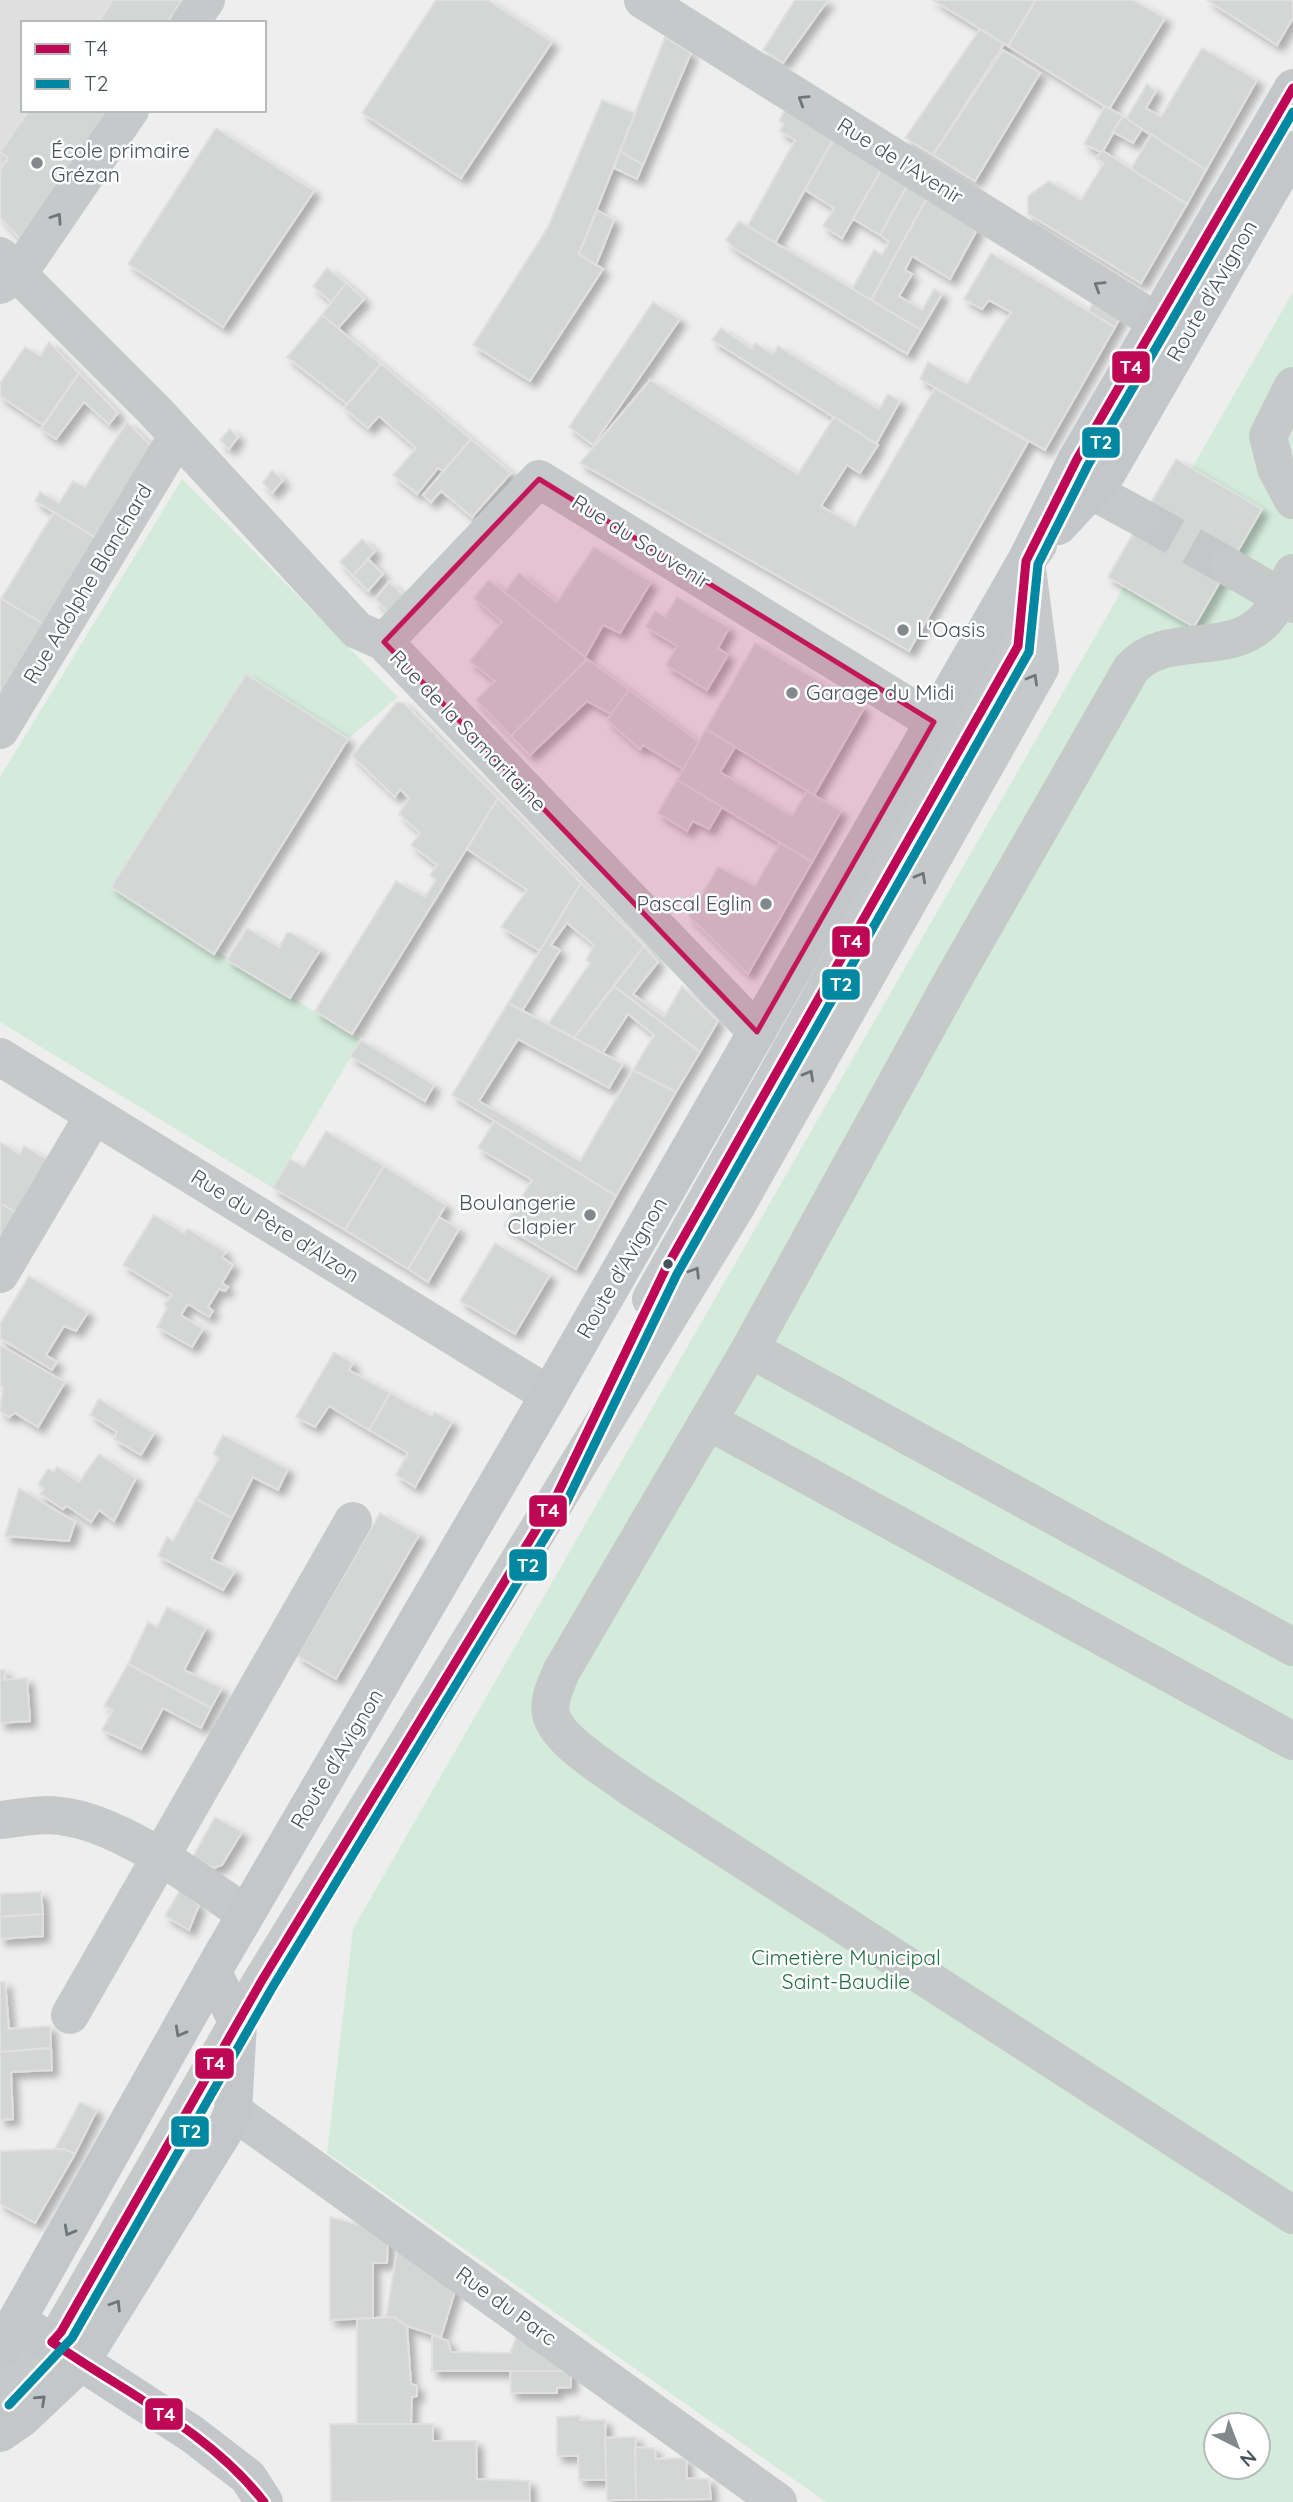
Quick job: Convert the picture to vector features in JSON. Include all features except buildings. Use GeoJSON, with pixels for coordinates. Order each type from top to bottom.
{"type":"FeatureCollection","features":[{"type":"Feature","properties":{"kind":"main road","name":"Route d'Avignon"},"geometry":{"type":"LineString","coordinates":[[1087,481],[1157,322],[1293,88]]}},
{"type":"Feature","properties":{"kind":"main road","name":"Route d'Avignon"},"geometry":{"type":"LineString","coordinates":[[264,2502],[248,2477],[192,2434],[66,2353],[9,2336],[246,1914],[550,1395],[1026,561],[1087,481],[1293,150]]}},
{"type":"Feature","properties":{"kind":"main road"},"geometry":{"type":"LineString","coordinates":[[0,2433],[22,2418],[226,2128],[233,2111],[238,2023],[213,1973]]}},
{"type":"Feature","properties":{"kind":"street"},"geometry":{"type":"LineString","coordinates":[[191,21],[206,0]]}},
{"type":"Feature","properties":{"kind":"street","name":"Rue de l'Avenir"},"geometry":{"type":"LineString","coordinates":[[643,0],[1157,322]]}},
{"type":"Feature","properties":{"kind":"street"},"geometry":{"type":"LineString","coordinates":[[6,272],[128,112]]}},
{"type":"Feature","properties":{"kind":"street"},"geometry":{"type":"LineString","coordinates":[[1142,518],[1087,481],[1293,116]]}},
{"type":"Feature","properties":{"kind":"street","name":"Rue de la Samaritaine"},"geometry":{"type":"LineString","coordinates":[[6,272],[155,410],[177,438],[357,630],[384,642],[757,1032]]}},
{"type":"Feature","properties":{"kind":"street"},"geometry":{"type":"LineString","coordinates":[[1293,386],[1268,436],[1276,468],[1293,500]]}},
{"type":"Feature","properties":{"kind":"street","name":"Rue Adolphe Blanchard"},"geometry":{"type":"LineString","coordinates":[[0,730],[177,438]]}},
{"type":"Feature","properties":{"kind":"street","name":"Rue du Souvenir"},"geometry":{"type":"LineString","coordinates":[[384,642],[539,479],[934,722]]}},
{"type":"Feature","properties":{"kind":"street"},"geometry":{"type":"LineString","coordinates":[[0,2397],[66,2353],[61,2332],[238,2023],[556,1497],[666,1268],[1018,646],[1026,561]]}},
{"type":"Feature","properties":{"kind":"street"},"geometry":{"type":"LineString","coordinates":[[1229,567],[1289,591],[1252,631],[1210,644],[1161,648],[1143,655],[1131,669],[948,988],[750,1349],[561,1672],[551,1699],[551,1714],[559,1730],[630,1787],[1293,2215]]}},
{"type":"Feature","properties":{"kind":"street","name":"Rue du Père d'Alzon"},"geometry":{"type":"LineString","coordinates":[[0,1057],[550,1395]]}},
{"type":"Feature","properties":{"kind":"street"},"geometry":{"type":"LineString","coordinates":[[0,1275],[94,1115]]}},
{"type":"Feature","properties":{"kind":"street"},"geometry":{"type":"LineString","coordinates":[[750,1349],[1293,1647]]}},
{"type":"Feature","properties":{"kind":"street"},"geometry":{"type":"LineString","coordinates":[[708,1421],[1293,1741]]}},
{"type":"Feature","properties":{"kind":"street"},"geometry":{"type":"LineString","coordinates":[[70,2015],[353,1521]]}},
{"type":"Feature","properties":{"kind":"street"},"geometry":{"type":"LineString","coordinates":[[0,1820],[59,1815],[109,1830],[159,1858],[246,1914]]}},
{"type":"Feature","properties":{"kind":"street","name":"Rue du Parc"},"geometry":{"type":"LineString","coordinates":[[233,2111],[778,2502]]}},
{"type":"Feature","properties":{"kind":"highlighted area"},"geometry":{"type":"Polygon","coordinates":[[[539,479],[934,722],[757,1032],[384,642],[539,479]]]}},
{"type":"Feature","properties":{"kind":"shaded area","name":"École primaire Grézan"},"geometry":{"type":"Polygon","coordinates":[[[0,0],[182,0],[168,21],[21,21],[21,112],[108,112],[22,241],[0,217],[0,0]]]}},
{"type":"Feature","properties":{"kind":"green space","name":"Cimetière Municipal Saint-Baudile"},"geometry":{"type":"Polygon","coordinates":[[[1293,292],[1293,2502],[826,2502],[327,2153],[353,1929],[1293,292]]]}},
{"type":"Feature","properties":{"kind":"green space"},"geometry":{"type":"Polygon","coordinates":[[[182,479],[398,697],[348,739],[246,675],[111,886],[361,1040],[273,1188],[0,1022],[0,777],[182,479]]]}},
{"type":"Feature","properties":{"kind":"tunnel"},"geometry":{"type":"LineString","coordinates":[[1142,518],[1229,567]]}},
{"type":"Feature","properties":{"kind":"transit line","name":"T4"},"geometry":{"type":"LineString","coordinates":[[52,2342],[61,2332],[261,1982],[556,1497],[666,1268],[1018,646],[1026,561],[1077,459],[1293,88]]}},
{"type":"Feature","properties":{"kind":"transit line","name":"T2"},"geometry":{"type":"LineString","coordinates":[[9,2405],[72,2338],[272,1988],[566,1503],[677,1274],[1029,652],[1038,564],[1088,465],[1293,112]]}},
{"type":"Feature","properties":{"kind":"transit line","name":"T4"},"geometry":{"type":"LineString","coordinates":[[52,2342],[192,2433],[218,2454],[264,2502]]}},
{"type":"Feature","properties":{"kind":"place","name":"École primaire Grézan"},"geometry":{"type":"Point","coordinates":[37,163]}},
{"type":"Feature","properties":{"kind":"place","name":"L'Oasis"},"geometry":{"type":"Point","coordinates":[903,630]}},
{"type":"Feature","properties":{"kind":"place","name":"Garage du Midi"},"geometry":{"type":"Point","coordinates":[792,693]}},
{"type":"Feature","properties":{"kind":"place","name":"Pascal Eglin"},"geometry":{"type":"Point","coordinates":[766,904]}},
{"type":"Feature","properties":{"kind":"place","name":"Boulangerie Clapier"},"geometry":{"type":"Point","coordinates":[590,1215]}}]}
